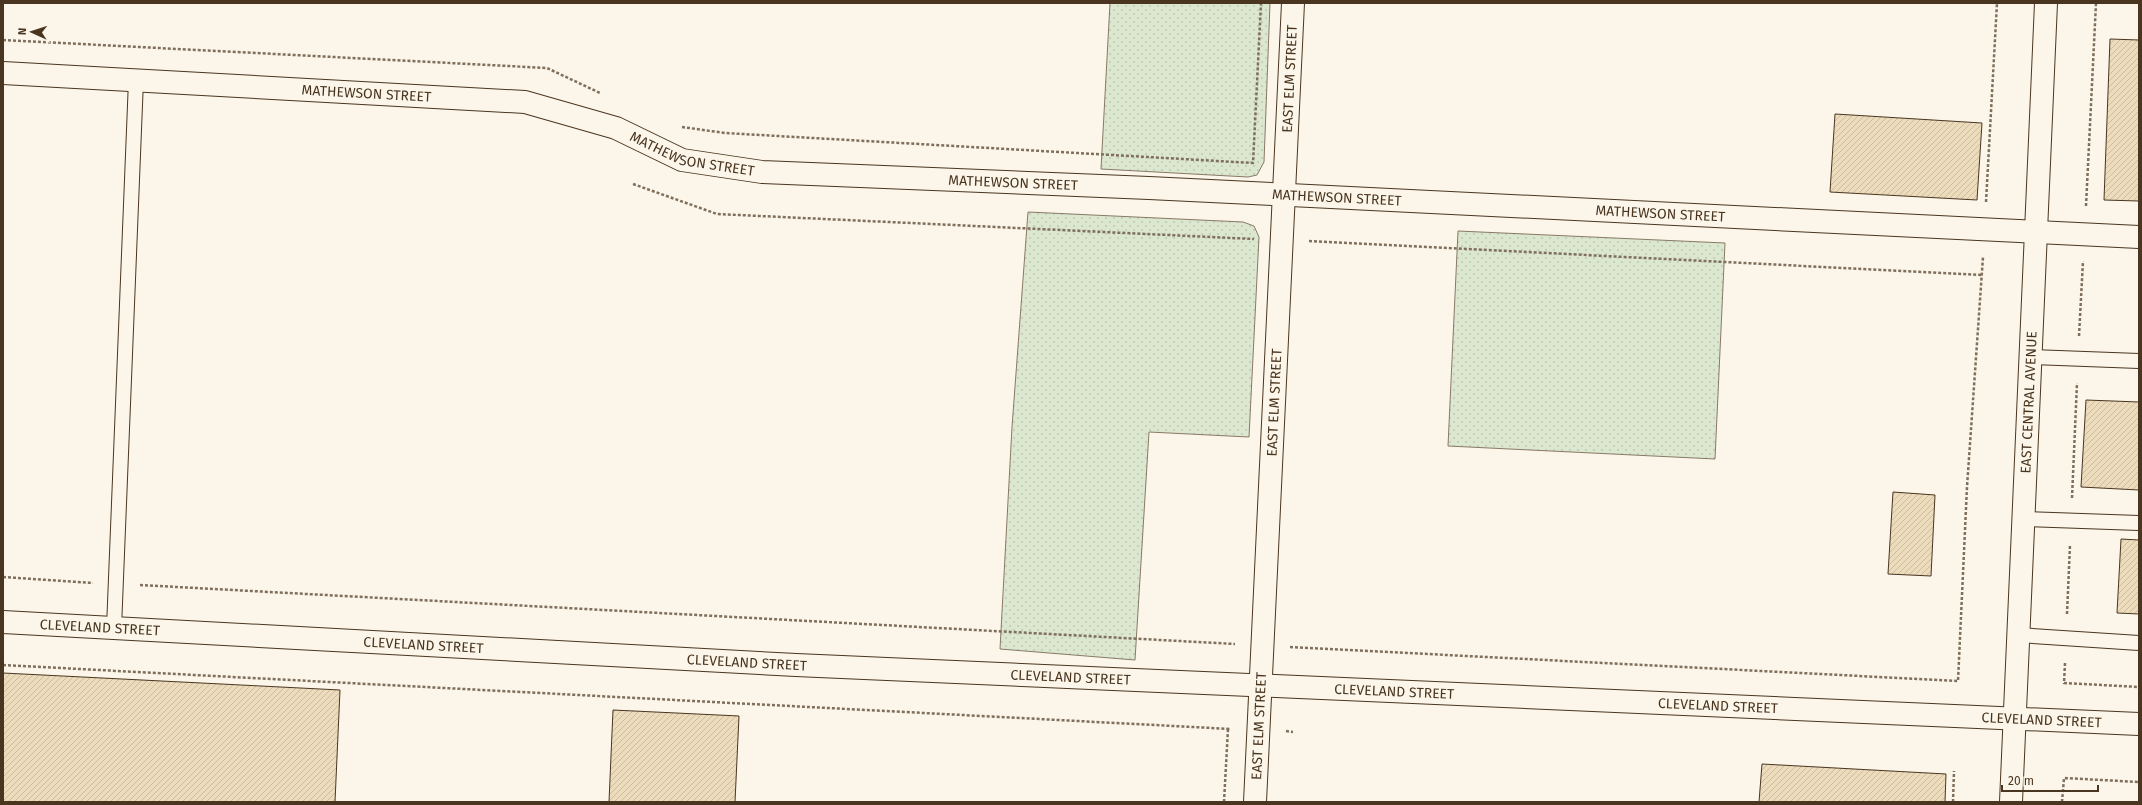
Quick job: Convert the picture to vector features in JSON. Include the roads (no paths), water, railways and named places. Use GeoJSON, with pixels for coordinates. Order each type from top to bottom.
{"type":"FeatureCollection","features":[{"type":"Feature","properties":{"kind":"street","name":"EAST ELM STREET"},"geometry":{"type":"LineString","coordinates":[[1255,802],[1257,730],[1293,3]]}},
{"type":"Feature","properties":{"kind":"street","name":"EAST CENTRAL AVENUE"},"geometry":{"type":"LineString","coordinates":[[2011,802],[2032,357],[2046,3]]}},
{"type":"Feature","properties":{"kind":"street","name":"MATHEWSON STREET"},"geometry":{"type":"LineString","coordinates":[[3,73],[525,102],[616,128],[682,160],[762,172],[1284,195],[2139,237]]}},
{"type":"Feature","properties":{"kind":"street","name":"CLEVELAND STREET"},"geometry":{"type":"LineString","coordinates":[[3,622],[804,665],[2139,724]]}},
{"type":"Feature","properties":{"kind":"lane"},"geometry":{"type":"LineString","coordinates":[[114,628],[136,80]]}},
{"type":"Feature","properties":{"kind":"lane"},"geometry":{"type":"LineString","coordinates":[[2032,357],[2139,362]]}},
{"type":"Feature","properties":{"kind":"lane"},"geometry":{"type":"LineString","coordinates":[[2024,519],[2139,523]]}},
{"type":"Feature","properties":{"kind":"lane"},"geometry":{"type":"LineString","coordinates":[[2018,635],[2139,643]]}}]}
